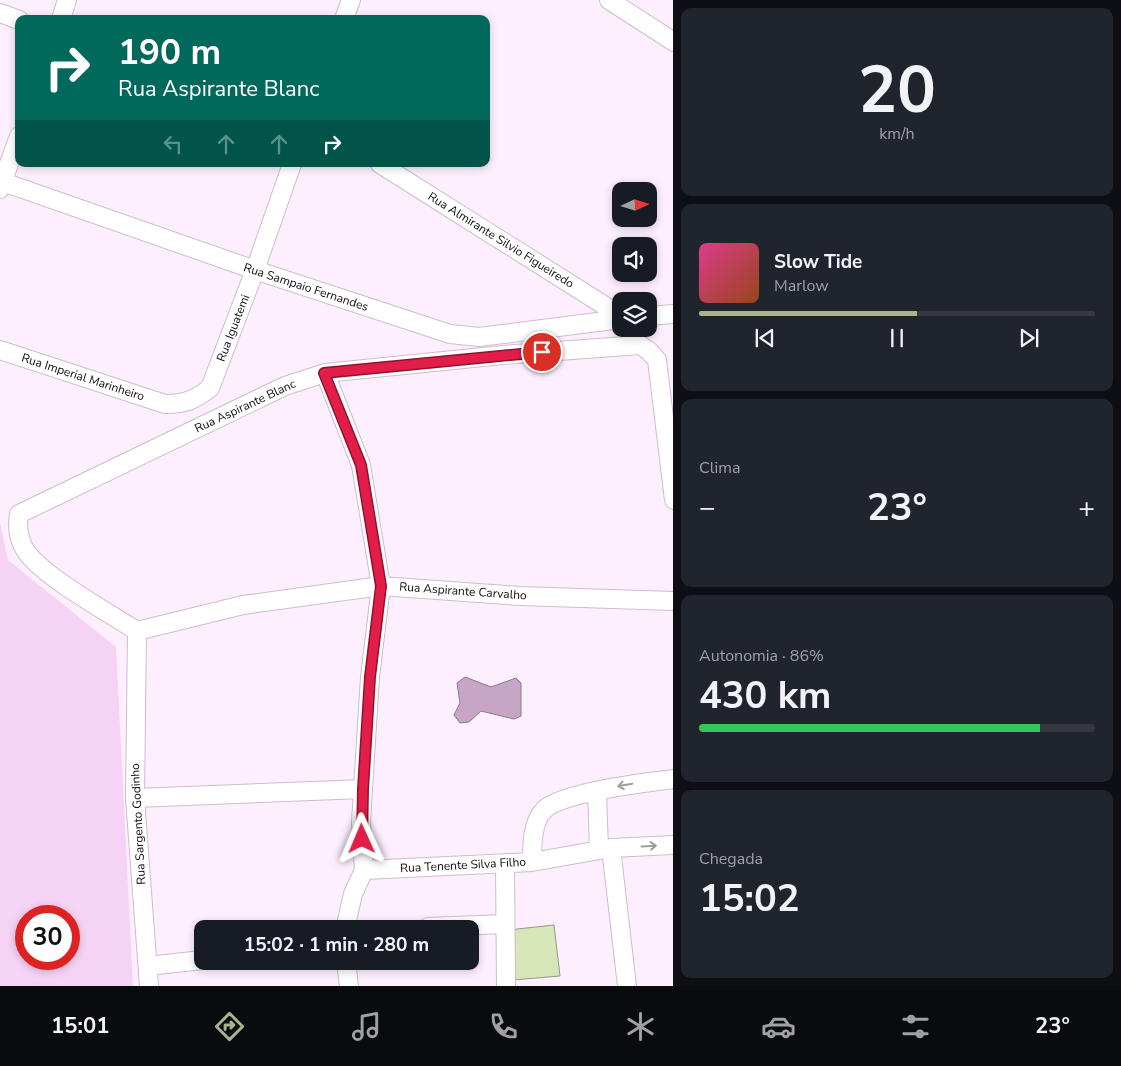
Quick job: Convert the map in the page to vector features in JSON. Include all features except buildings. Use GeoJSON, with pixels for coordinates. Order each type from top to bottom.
{"type":"FeatureCollection","features":[{"type":"Feature","properties":{"kind":"street"},"geometry":{"type":"LineString","coordinates":[[61,15],[67,0]]}},
{"type":"Feature","properties":{"kind":"street"},"geometry":{"type":"LineString","coordinates":[[345,15],[350,0]]}},
{"type":"Feature","properties":{"kind":"street"},"geometry":{"type":"LineString","coordinates":[[609,0],[673,41]]}},
{"type":"Feature","properties":{"kind":"street"},"geometry":{"type":"LineString","coordinates":[[0,14],[15,19]]}},
{"type":"Feature","properties":{"kind":"street"},"geometry":{"type":"LineString","coordinates":[[1,184],[15,147]]}},
{"type":"Feature","properties":{"kind":"street","name":"Rua Iguatemi"},"geometry":{"type":"LineString","coordinates":[[165,404],[182,404],[210,388],[255,270],[291,167]]}},
{"type":"Feature","properties":{"kind":"street","name":"Rua Almirante Silvio Figueiredo"},"geometry":{"type":"LineString","coordinates":[[385,167],[612,311]]}},
{"type":"Feature","properties":{"kind":"street","name":"Rua Sampaio Fernandes"},"geometry":{"type":"LineString","coordinates":[[1,184],[450,334],[479,337],[612,318]]}},
{"type":"Feature","properties":{"kind":"street"},"geometry":{"type":"LineString","coordinates":[[657,315],[673,314]]}},
{"type":"Feature","properties":{"kind":"street","name":"Rua Aspirante Blanc"},"geometry":{"type":"LineString","coordinates":[[137,631],[48,573],[35,561],[25,549],[19,536],[19,514],[285,386],[324,373],[504,355],[640,345],[657,360],[673,492]]}},
{"type":"Feature","properties":{"kind":"street","name":"Rua Imperial Marinheiro"},"geometry":{"type":"LineString","coordinates":[[0,350],[165,404]]}},
{"type":"Feature","properties":{"kind":"street"},"geometry":{"type":"LineString","coordinates":[[324,373],[361,465],[381,586],[370,677],[363,789],[361,823],[364,870],[352,894],[347,920]]}},
{"type":"Feature","properties":{"kind":"street","name":"Rua Aspirante Carvalho"},"geometry":{"type":"LineString","coordinates":[[137,631],[243,605],[381,586],[520,596],[673,601]]}},
{"type":"Feature","properties":{"kind":"street","name":"Rua Sargento Godinho"},"geometry":{"type":"LineString","coordinates":[[137,631],[135,798],[149,986]]}},
{"type":"Feature","properties":{"kind":"street","name":"Rua Tenente Silva Filho"},"geometry":{"type":"LineString","coordinates":[[532,862],[534,833],[543,811],[553,804],[623,785],[673,779]]}},
{"type":"Feature","properties":{"kind":"street"},"geometry":{"type":"LineString","coordinates":[[135,798],[363,789]]}},
{"type":"Feature","properties":{"kind":"street"},"geometry":{"type":"LineString","coordinates":[[597,792],[627,986]]}},
{"type":"Feature","properties":{"kind":"street","name":"Rua Tenente Silva Filho"},"geometry":{"type":"LineString","coordinates":[[364,870],[532,862],[605,849],[673,845]]}},
{"type":"Feature","properties":{"kind":"street"},"geometry":{"type":"LineString","coordinates":[[505,863],[506,986]]}},
{"type":"Feature","properties":{"kind":"street"},"geometry":{"type":"LineString","coordinates":[[479,925],[504,924]]}},
{"type":"Feature","properties":{"kind":"street"},"geometry":{"type":"LineString","coordinates":[[148,966],[194,961]]}},
{"type":"Feature","properties":{"kind":"street"},"geometry":{"type":"LineString","coordinates":[[347,970],[348,986]]}},
{"type":"Feature","properties":{"kind":"shaded area"},"geometry":{"type":"Polygon","coordinates":[[[0,523],[8,560],[116,647],[133,986],[0,986],[0,523]]]}},
{"type":"Feature","properties":{"kind":"shaded area"},"geometry":{"type":"Polygon","coordinates":[[[465,677],[491,687],[516,678],[521,683],[521,716],[514,719],[481,711],[469,722],[460,723],[454,715],[460,703],[457,683],[465,677]]]}},
{"type":"Feature","properties":{"kind":"route"},"geometry":{"type":"LineString","coordinates":[[362,839],[361,823],[370,677],[381,586],[361,465],[324,373],[542,352]]}}]}
